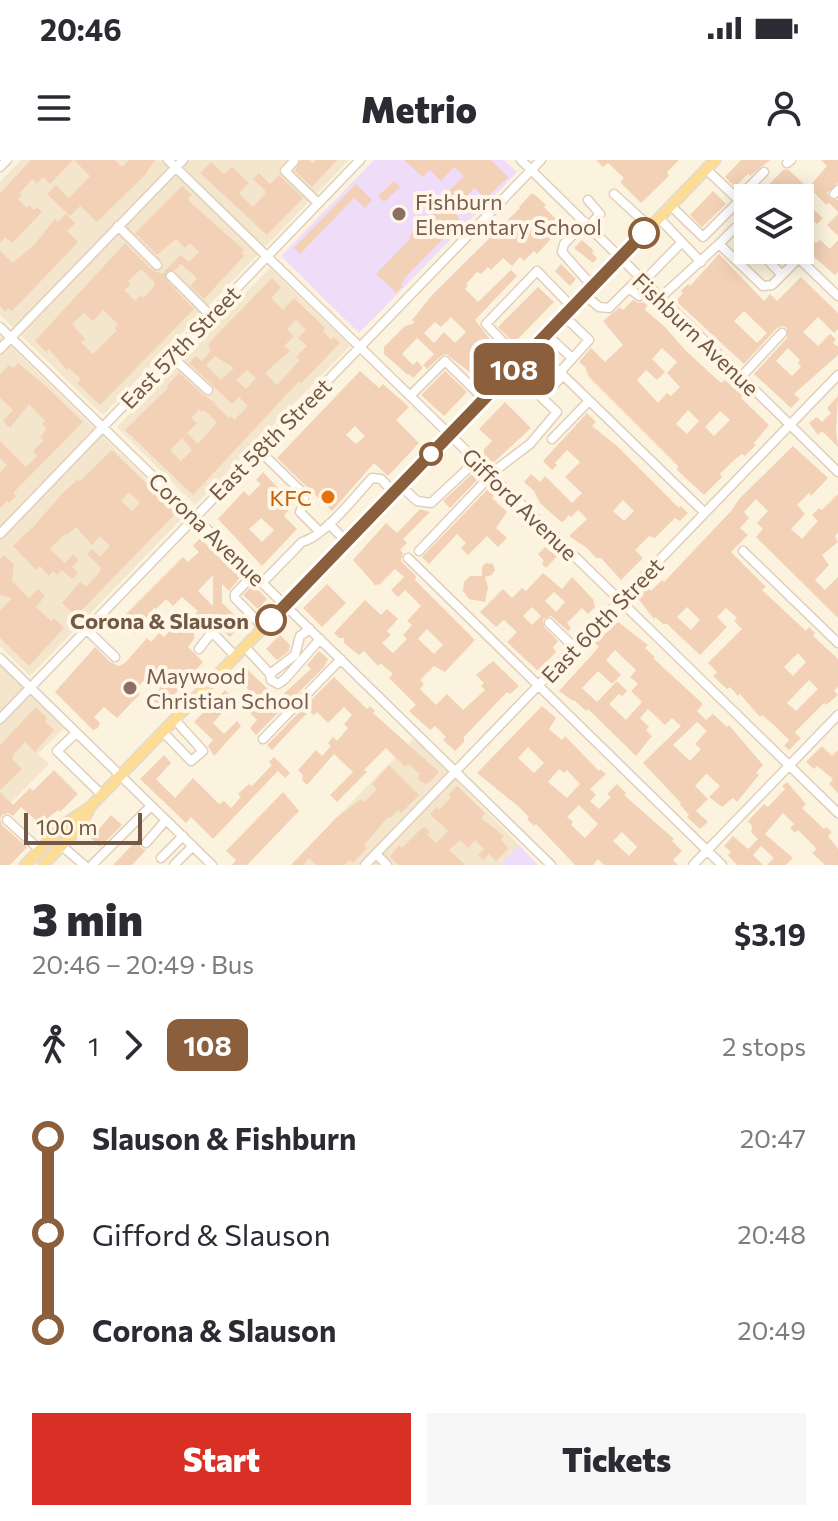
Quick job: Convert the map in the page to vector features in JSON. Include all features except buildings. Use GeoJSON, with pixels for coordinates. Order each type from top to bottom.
{"type":"FeatureCollection","features":[{"type":"Feature","properties":{"kind":"main road"},"geometry":{"type":"LineString","coordinates":[[25,865],[66,823],[89,808],[121,776],[715,160]]}},
{"type":"Feature","properties":{"kind":"main road"},"geometry":{"type":"LineString","coordinates":[[43,865],[77,830],[89,808]]}},
{"type":"Feature","properties":{"kind":"street"},"geometry":{"type":"LineString","coordinates":[[0,167],[7,160]]}},
{"type":"Feature","properties":{"kind":"street","name":"Gifford Avenue"},"geometry":{"type":"LineString","coordinates":[[168,160],[838,813]]}},
{"type":"Feature","properties":{"kind":"street"},"geometry":{"type":"LineString","coordinates":[[0,349],[183,160]]}},
{"type":"Feature","properties":{"kind":"street","name":"East 57th Street"},"geometry":{"type":"LineString","coordinates":[[0,534],[360,160]]}},
{"type":"Feature","properties":{"kind":"street","name":"Fishburn Avenue"},"geometry":{"type":"LineString","coordinates":[[521,160],[838,472]]}},
{"type":"Feature","properties":{"kind":"street","name":"East 58th Street"},"geometry":{"type":"LineString","coordinates":[[0,719],[541,160]]}},
{"type":"Feature","properties":{"kind":"street"},"geometry":{"type":"LineString","coordinates":[[294,161],[285,171],[318,203]]}},
{"type":"Feature","properties":{"kind":"street"},"geometry":{"type":"LineString","coordinates":[[706,169],[734,196]]}},
{"type":"Feature","properties":{"kind":"street"},"geometry":{"type":"LineString","coordinates":[[753,184],[764,172]]}},
{"type":"Feature","properties":{"kind":"street"},"geometry":{"type":"LineString","coordinates":[[614,194],[650,227]]}},
{"type":"Feature","properties":{"kind":"street"},"geometry":{"type":"LineString","coordinates":[[588,200],[600,214],[564,244],[562,252],[599,307],[609,308],[629,288],[644,283]]}},
{"type":"Feature","properties":{"kind":"street"},"geometry":{"type":"LineString","coordinates":[[671,206],[703,237],[734,204]]}},
{"type":"Feature","properties":{"kind":"street"},"geometry":{"type":"LineString","coordinates":[[659,218],[701,262]]}},
{"type":"Feature","properties":{"kind":"street"},"geometry":{"type":"LineString","coordinates":[[118,226],[157,265]]}},
{"type":"Feature","properties":{"kind":"street"},"geometry":{"type":"LineString","coordinates":[[660,298],[734,229]]}},
{"type":"Feature","properties":{"kind":"street"},"geometry":{"type":"LineString","coordinates":[[629,288],[639,296],[644,283],[682,242]]}},
{"type":"Feature","properties":{"kind":"street"},"geometry":{"type":"LineString","coordinates":[[719,244],[763,286],[772,285],[793,264]]}},
{"type":"Feature","properties":{"kind":"street"},"geometry":{"type":"LineString","coordinates":[[771,264],[782,275]]}},
{"type":"Feature","properties":{"kind":"street"},"geometry":{"type":"LineString","coordinates":[[805,264],[838,296]]}},
{"type":"Feature","properties":{"kind":"street"},"geometry":{"type":"LineString","coordinates":[[521,361],[486,324],[537,271],[573,308]]}},
{"type":"Feature","properties":{"kind":"street"},"geometry":{"type":"LineString","coordinates":[[171,276],[210,315]]}},
{"type":"Feature","properties":{"kind":"street"},"geometry":{"type":"LineString","coordinates":[[419,551],[491,475],[530,444],[557,412],[542,398],[589,340],[564,316]]}},
{"type":"Feature","properties":{"kind":"street","name":"Corona Avenue"},"geometry":{"type":"LineString","coordinates":[[0,327],[551,865]]}},
{"type":"Feature","properties":{"kind":"street"},"geometry":{"type":"LineString","coordinates":[[741,377],[782,333]]}},
{"type":"Feature","properties":{"kind":"street"},"geometry":{"type":"LineString","coordinates":[[547,335],[572,358]]}},
{"type":"Feature","properties":{"kind":"street"},"geometry":{"type":"LineString","coordinates":[[534,347],[705,513]]}},
{"type":"Feature","properties":{"kind":"street"},"geometry":{"type":"LineString","coordinates":[[171,356],[208,390]]}},
{"type":"Feature","properties":{"kind":"street"},"geometry":{"type":"LineString","coordinates":[[410,396],[445,361],[484,399]]}},
{"type":"Feature","properties":{"kind":"street","name":"East 60th Street"},"geometry":{"type":"LineString","coordinates":[[365,865],[838,375]]}},
{"type":"Feature","properties":{"kind":"street"},"geometry":{"type":"LineString","coordinates":[[552,439],[589,401]]}},
{"type":"Feature","properties":{"kind":"street"},"geometry":{"type":"LineString","coordinates":[[268,459],[304,494],[300,512],[320,532]]}},
{"type":"Feature","properties":{"kind":"street"},"geometry":{"type":"LineString","coordinates":[[262,583],[302,542],[329,524],[372,478],[381,479],[417,501],[431,503],[437,501],[476,461]]}},
{"type":"Feature","properties":{"kind":"street"},"geometry":{"type":"LineString","coordinates":[[329,524],[347,542]]}},
{"type":"Feature","properties":{"kind":"street"},"geometry":{"type":"LineString","coordinates":[[743,551],[838,643]]}},
{"type":"Feature","properties":{"kind":"street"},"geometry":{"type":"LineString","coordinates":[[408,558],[722,865]]}},
{"type":"Feature","properties":{"kind":"street"},"geometry":{"type":"LineString","coordinates":[[254,574],[235,594],[235,598],[264,628]]}},
{"type":"Feature","properties":{"kind":"street"},"geometry":{"type":"LineString","coordinates":[[549,623],[575,648]]}},
{"type":"Feature","properties":{"kind":"street"},"geometry":{"type":"LineString","coordinates":[[86,629],[115,657]]}},
{"type":"Feature","properties":{"kind":"street"},"geometry":{"type":"LineString","coordinates":[[270,674],[295,655],[300,636],[310,629]]}},
{"type":"Feature","properties":{"kind":"street"},"geometry":{"type":"LineString","coordinates":[[199,649],[212,632],[236,657]]}},
{"type":"Feature","properties":{"kind":"street"},"geometry":{"type":"LineString","coordinates":[[245,647],[270,674],[271,680],[278,684],[320,639]]}},
{"type":"Feature","properties":{"kind":"street"},"geometry":{"type":"LineString","coordinates":[[0,658],[207,863]]}},
{"type":"Feature","properties":{"kind":"street"},"geometry":{"type":"LineString","coordinates":[[263,739],[341,659]]}},
{"type":"Feature","properties":{"kind":"street"},"geometry":{"type":"LineString","coordinates":[[693,865],[838,715]]}},
{"type":"Feature","properties":{"kind":"street"},"geometry":{"type":"LineString","coordinates":[[163,732],[191,761],[203,751],[175,720]]}},
{"type":"Feature","properties":{"kind":"street"},"geometry":{"type":"LineString","coordinates":[[76,733],[57,751],[102,795]]}},
{"type":"Feature","properties":{"kind":"street"},"geometry":{"type":"LineString","coordinates":[[92,865],[151,806]]}},
{"type":"Feature","properties":{"kind":"street"},"geometry":{"type":"LineString","coordinates":[[7,820],[40,850]]}},
{"type":"Feature","properties":{"kind":"street"},"geometry":{"type":"LineString","coordinates":[[146,843],[166,820]]}},
{"type":"Feature","properties":{"kind":"street"},"geometry":{"type":"LineString","coordinates":[[161,858],[183,836]]}},
{"type":"Feature","properties":{"kind":"street"},"geometry":{"type":"LineString","coordinates":[[62,846],[84,865]]}},
{"type":"Feature","properties":{"kind":"street"},"geometry":{"type":"LineString","coordinates":[[174,865],[193,846]]}},
{"type":"Feature","properties":{"kind":"street"},"geometry":{"type":"LineString","coordinates":[[376,854],[387,865]]}},
{"type":"Feature","properties":{"kind":"shaded area"},"geometry":{"type":"Polygon","coordinates":[[[21,160],[349,160],[103,415],[0,315],[0,182],[21,160]]]}},
{"type":"Feature","properties":{"kind":"shaded area","name":"Fishburn Elementary School"},"geometry":{"type":"Polygon","coordinates":[[[374,160],[504,160],[517,172],[359,333],[281,256],[374,160]]]}},
{"type":"Feature","properties":{"kind":"shaded area"},"geometry":{"type":"Polygon","coordinates":[[[270,268],[350,346],[195,505],[117,427],[270,268]]]}},
{"type":"Feature","properties":{"kind":"shaded area"},"geometry":{"type":"Polygon","coordinates":[[[0,336],[184,516],[30,676],[0,646],[0,336]]]}},
{"type":"Feature","properties":{"kind":"shaded area"},"geometry":{"type":"Polygon","coordinates":[[[0,665],[66,726],[38,754],[49,764],[0,814],[0,665]]]}},
{"type":"Feature","properties":{"kind":"shaded area"},"geometry":{"type":"Polygon","coordinates":[[[414,738],[519,845],[499,865],[291,865],[414,738]]]}},
{"type":"Feature","properties":{"kind":"shaded area"},"geometry":{"type":"Polygon","coordinates":[[[519,845],[538,865],[499,865],[519,845]]]}},
{"type":"Feature","properties":{"kind":"bus line","name":"108"},"geometry":{"type":"LineString","coordinates":[[271,620],[644,233]]}},
{"type":"Feature","properties":{"kind":"place","name":"Fishburn Elementary School"},"geometry":{"type":"Point","coordinates":[399,214]}},
{"type":"Feature","properties":{"kind":"place","name":"KFC"},"geometry":{"type":"Point","coordinates":[328,497]}},
{"type":"Feature","properties":{"kind":"place","name":"Corona & Slauson"},"geometry":{"type":"Point","coordinates":[271,620]}},
{"type":"Feature","properties":{"kind":"place","name":"Maywood Christian School"},"geometry":{"type":"Point","coordinates":[130,688]}}]}
